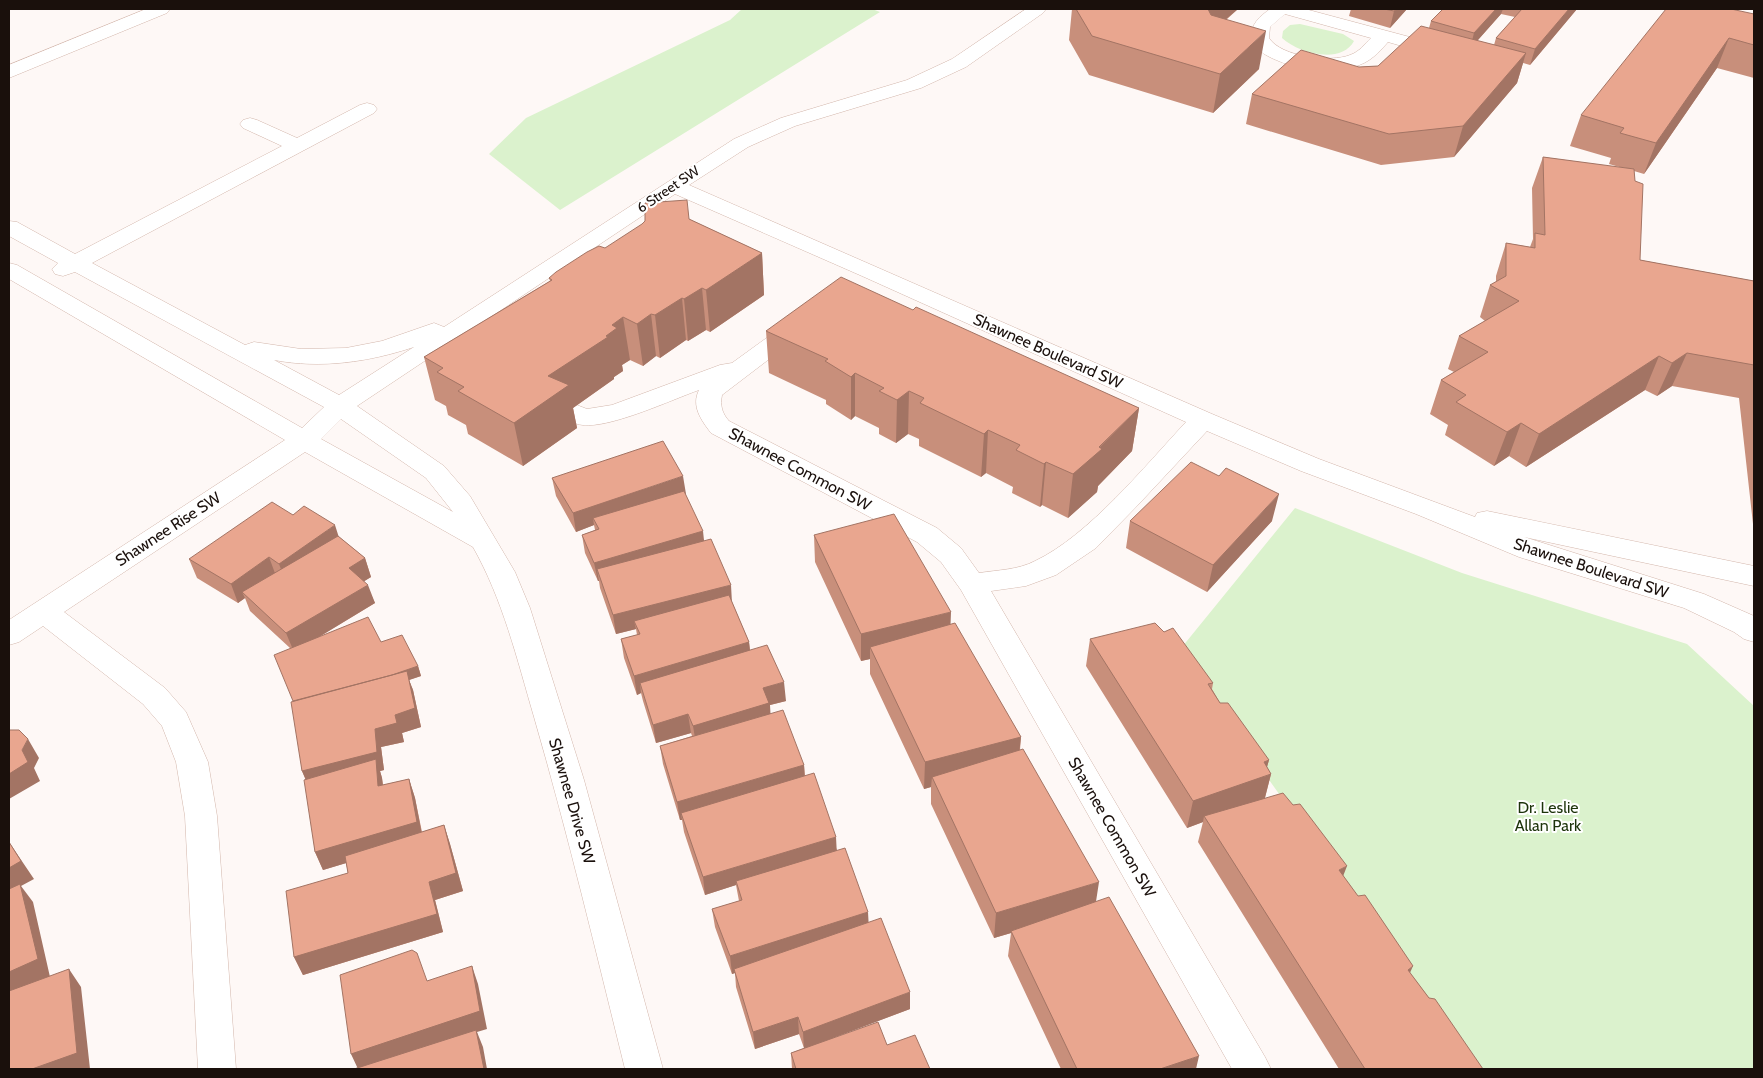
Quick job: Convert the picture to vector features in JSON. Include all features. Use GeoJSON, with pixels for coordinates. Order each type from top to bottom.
{"type":"FeatureCollection","features":[{"type":"Feature","properties":{"kind":"street"},"geometry":{"type":"LineString","coordinates":[[9,72],[162,9]]}},
{"type":"Feature","properties":{"kind":"street","name":"6 Street SW"},"geometry":{"type":"LineString","coordinates":[[332,413],[741,143],[788,122],[914,84],[959,62],[1037,9]]}},
{"type":"Feature","properties":{"kind":"street"},"geometry":{"type":"LineString","coordinates":[[1281,9],[1262,26],[1259,33],[1260,40],[1273,51],[1293,59],[1323,64],[1349,62],[1362,56],[1384,36]]}},
{"type":"Feature","properties":{"kind":"street"},"geometry":{"type":"LineString","coordinates":[[1286,9],[1440,51]]}},
{"type":"Feature","properties":{"kind":"street"},"geometry":{"type":"LineString","coordinates":[[34,284],[367,109]]}},
{"type":"Feature","properties":{"kind":"street"},"geometry":{"type":"LineString","coordinates":[[250,124],[297,145]]}},
{"type":"Feature","properties":{"kind":"street","name":"Shawnee Boulevard SW"},"geometry":{"type":"LineString","coordinates":[[674,186],[861,278],[1310,465],[1426,508],[1529,550],[1694,600],[1744,624],[1754,631]]}},
{"type":"Feature","properties":{"kind":"street"},"geometry":{"type":"LineString","coordinates":[[9,227],[190,324],[255,350],[295,357],[352,356],[383,349],[421,336],[453,321],[555,264]]}},
{"type":"Feature","properties":{"kind":"street"},"geometry":{"type":"LineString","coordinates":[[9,270],[482,540]]}},
{"type":"Feature","properties":{"kind":"street","name":"Shawnee Common SW"},"geometry":{"type":"LineString","coordinates":[[815,312],[710,392],[707,402],[709,415],[720,427],[927,535],[951,555],[972,584],[1252,1069]]}},
{"type":"Feature","properties":{"kind":"street","name":"Shawnee Drive SW"},"geometry":{"type":"LineString","coordinates":[[190,324],[332,413],[435,472],[461,502],[501,572],[516,608],[568,780],[644,1069]]}},
{"type":"Feature","properties":{"kind":"street"},"geometry":{"type":"LineString","coordinates":[[569,410],[584,417],[616,412],[749,363]]}},
{"type":"Feature","properties":{"kind":"street","name":"Shawnee Rise SW"},"geometry":{"type":"LineString","coordinates":[[9,634],[304,440],[332,413]]}},
{"type":"Feature","properties":{"kind":"street"},"geometry":{"type":"LineString","coordinates":[[972,584],[1026,576],[1046,568],[1086,540],[1128,500],[1203,420]]}},
{"type":"Feature","properties":{"kind":"street","name":"Shawnee Boulevard SW"},"geometry":{"type":"LineString","coordinates":[[1426,508],[1754,576]]}},
{"type":"Feature","properties":{"kind":"street"},"geometry":{"type":"LineString","coordinates":[[43,611],[154,696],[175,720],[192,762],[201,816],[217,1069]]}},
{"type":"Feature","properties":{"kind":"green space"},"geometry":{"type":"Polygon","coordinates":[[[742,9],[872,9],[880,12],[560,210],[489,154],[526,118],[730,20],[742,9]]]}},
{"type":"Feature","properties":{"kind":"green space"},"geometry":{"type":"Polygon","coordinates":[[[1300,24],[1343,34],[1354,41],[1340,53],[1330,55],[1308,52],[1282,38],[1283,31],[1290,25],[1300,24]]]}},
{"type":"Feature","properties":{"kind":"green space","name":"Dr. Leslie Allan Park"},"geometry":{"type":"Polygon","coordinates":[[[1295,508],[1462,573],[1687,644],[1754,706],[1754,1069],[1475,1069],[1178,652],[1295,508]]]}},
{"type":"Feature","properties":{"kind":"building"},"geometry":{"type":"Polygon","coordinates":[[[1076,9],[1208,9],[1211,15],[1266,31],[1220,74],[1092,36],[1076,9]]]}},
{"type":"Feature","properties":{"kind":"building"},"geometry":{"type":"Polygon","coordinates":[[[1443,9],[1496,9],[1474,33],[1431,21],[1443,9]]]}},
{"type":"Feature","properties":{"kind":"building"},"geometry":{"type":"Polygon","coordinates":[[[1522,9],[1569,9],[1535,49],[1496,38],[1522,9]]]}},
{"type":"Feature","properties":{"kind":"building"},"geometry":{"type":"Polygon","coordinates":[[[1666,9],[1731,9],[1754,14],[1754,45],[1729,38],[1656,143],[1620,133],[1624,128],[1581,115],[1666,9]]]}},
{"type":"Feature","properties":{"kind":"building"},"geometry":{"type":"Polygon","coordinates":[[[1421,26],[1526,53],[1463,126],[1389,134],[1252,94],[1301,50],[1359,67],[1378,66],[1421,26]]]}},
{"type":"Feature","properties":{"kind":"building"},"geometry":{"type":"Polygon","coordinates":[[[1543,157],[1634,169],[1635,181],[1643,184],[1640,260],[1754,281],[1754,365],[1687,353],[1672,363],[1659,356],[1539,434],[1521,423],[1507,432],[1456,402],[1466,395],[1441,380],[1488,352],[1459,336],[1519,301],[1490,285],[1506,276],[1506,243],[1535,248],[1535,233],[1545,235],[1543,157]]]}},
{"type":"Feature","properties":{"kind":"building"},"geometry":{"type":"Polygon","coordinates":[[[687,200],[689,219],[762,253],[706,290],[702,288],[655,315],[651,314],[637,324],[623,317],[612,325],[617,328],[606,336],[608,337],[548,376],[569,385],[514,423],[458,391],[464,387],[437,372],[443,368],[424,357],[552,280],[549,278],[556,272],[587,252],[599,246],[605,248],[642,224],[645,221],[645,203],[687,200]]]}},
{"type":"Feature","properties":{"kind":"building"},"geometry":{"type":"Polygon","coordinates":[[[841,277],[913,310],[916,307],[1139,408],[1099,447],[1102,449],[1073,474],[1046,462],[1044,464],[1016,450],[1020,445],[988,430],[984,434],[920,403],[924,398],[909,391],[897,400],[879,391],[884,388],[855,373],[851,377],[825,361],[828,359],[766,331],[841,277]]]}},
{"type":"Feature","properties":{"kind":"building"},"geometry":{"type":"Polygon","coordinates":[[[663,441],[683,476],[573,513],[552,478],[663,441]]]}},
{"type":"Feature","properties":{"kind":"building"},"geometry":{"type":"Polygon","coordinates":[[[1191,462],[1219,476],[1226,468],[1279,494],[1213,565],[1130,521],[1191,462]]]}},
{"type":"Feature","properties":{"kind":"building"},"geometry":{"type":"Polygon","coordinates":[[[684,491],[703,531],[594,563],[582,535],[599,529],[593,518],[684,491]]]}},
{"type":"Feature","properties":{"kind":"building"},"geometry":{"type":"Polygon","coordinates":[[[272,502],[293,515],[304,506],[335,525],[279,564],[269,557],[231,584],[189,559],[272,502]]]}},
{"type":"Feature","properties":{"kind":"building"},"geometry":{"type":"Polygon","coordinates":[[[894,514],[951,612],[861,634],[814,535],[894,514]]]}},
{"type":"Feature","properties":{"kind":"building"},"geometry":{"type":"Polygon","coordinates":[[[338,536],[365,558],[349,568],[368,585],[286,633],[242,592],[338,536]]]}},
{"type":"Feature","properties":{"kind":"building"},"geometry":{"type":"Polygon","coordinates":[[[711,539],[731,585],[613,615],[597,569],[711,539]]]}},
{"type":"Feature","properties":{"kind":"building"},"geometry":{"type":"Polygon","coordinates":[[[729,595],[749,642],[634,676],[621,639],[640,634],[634,621],[729,595]]]}},
{"type":"Feature","properties":{"kind":"building"},"geometry":{"type":"Polygon","coordinates":[[[368,617],[381,642],[402,635],[418,666],[392,675],[293,701],[274,655],[368,617]]]}},
{"type":"Feature","properties":{"kind":"building"},"geometry":{"type":"Polygon","coordinates":[[[955,623],[1021,737],[925,762],[870,647],[955,623]]]}},
{"type":"Feature","properties":{"kind":"building"},"geometry":{"type":"Polygon","coordinates":[[[1155,623],[1164,632],[1173,628],[1213,683],[1208,684],[1220,703],[1228,703],[1269,760],[1264,762],[1271,774],[1193,801],[1090,639],[1155,623]]]}},
{"type":"Feature","properties":{"kind":"building"},"geometry":{"type":"Polygon","coordinates":[[[767,645],[784,682],[763,688],[769,703],[693,726],[688,714],[653,725],[640,683],[767,645]]]}},
{"type":"Feature","properties":{"kind":"building"},"geometry":{"type":"Polygon","coordinates":[[[407,671],[415,708],[395,715],[397,723],[375,729],[377,752],[302,771],[291,702],[407,671]]]}},
{"type":"Feature","properties":{"kind":"building"},"geometry":{"type":"Polygon","coordinates":[[[783,710],[804,765],[677,802],[660,746],[783,710]]]}},
{"type":"Feature","properties":{"kind":"building"},"geometry":{"type":"Polygon","coordinates":[[[9,730],[19,730],[28,739],[22,750],[28,762],[9,774],[9,730]]]}},
{"type":"Feature","properties":{"kind":"building"},"geometry":{"type":"Polygon","coordinates":[[[1023,749],[1099,882],[996,913],[932,777],[1023,749]]]}},
{"type":"Feature","properties":{"kind":"building"},"geometry":{"type":"Polygon","coordinates":[[[376,759],[378,786],[409,779],[417,822],[315,852],[304,780],[376,759]]]}},
{"type":"Feature","properties":{"kind":"building"},"geometry":{"type":"Polygon","coordinates":[[[814,773],[836,837],[703,877],[681,813],[814,773]]]}},
{"type":"Feature","properties":{"kind":"building"},"geometry":{"type":"Polygon","coordinates":[[[1283,793],[1293,805],[1300,804],[1347,866],[1339,870],[1358,896],[1365,895],[1413,966],[1408,970],[1429,998],[1435,999],[1483,1069],[1365,1069],[1204,816],[1283,793]]]}},
{"type":"Feature","properties":{"kind":"building"},"geometry":{"type":"Polygon","coordinates":[[[444,825],[456,873],[429,882],[437,914],[294,957],[286,891],[348,873],[345,856],[444,825]]]}},
{"type":"Feature","properties":{"kind":"building"},"geometry":{"type":"Polygon","coordinates":[[[9,842],[21,861],[9,868],[9,842]]]}},
{"type":"Feature","properties":{"kind":"building"},"geometry":{"type":"Polygon","coordinates":[[[845,848],[868,912],[730,956],[712,909],[742,900],[736,881],[845,848]]]}},
{"type":"Feature","properties":{"kind":"building"},"geometry":{"type":"Polygon","coordinates":[[[20,884],[38,959],[9,972],[9,889],[20,884]]]}},
{"type":"Feature","properties":{"kind":"building"},"geometry":{"type":"Polygon","coordinates":[[[1109,897],[1199,1056],[1160,1069],[1077,1069],[1011,931],[1109,897]]]}},
{"type":"Feature","properties":{"kind":"building"},"geometry":{"type":"Polygon","coordinates":[[[881,918],[910,992],[803,1032],[798,1017],[753,1032],[734,969],[881,918]]]}},
{"type":"Feature","properties":{"kind":"building"},"geometry":{"type":"Polygon","coordinates":[[[412,950],[417,953],[427,981],[472,966],[480,1011],[351,1054],[340,975],[412,950]]]}},
{"type":"Feature","properties":{"kind":"building"},"geometry":{"type":"Polygon","coordinates":[[[69,969],[77,1053],[32,1069],[9,1069],[9,991],[69,969]]]}},
{"type":"Feature","properties":{"kind":"building"},"geometry":{"type":"Polygon","coordinates":[[[878,1022],[887,1045],[915,1035],[930,1069],[796,1069],[791,1053],[878,1022]]]}},
{"type":"Feature","properties":{"kind":"building"},"geometry":{"type":"Polygon","coordinates":[[[476,1030],[484,1069],[354,1069],[476,1030]]]}}]}
